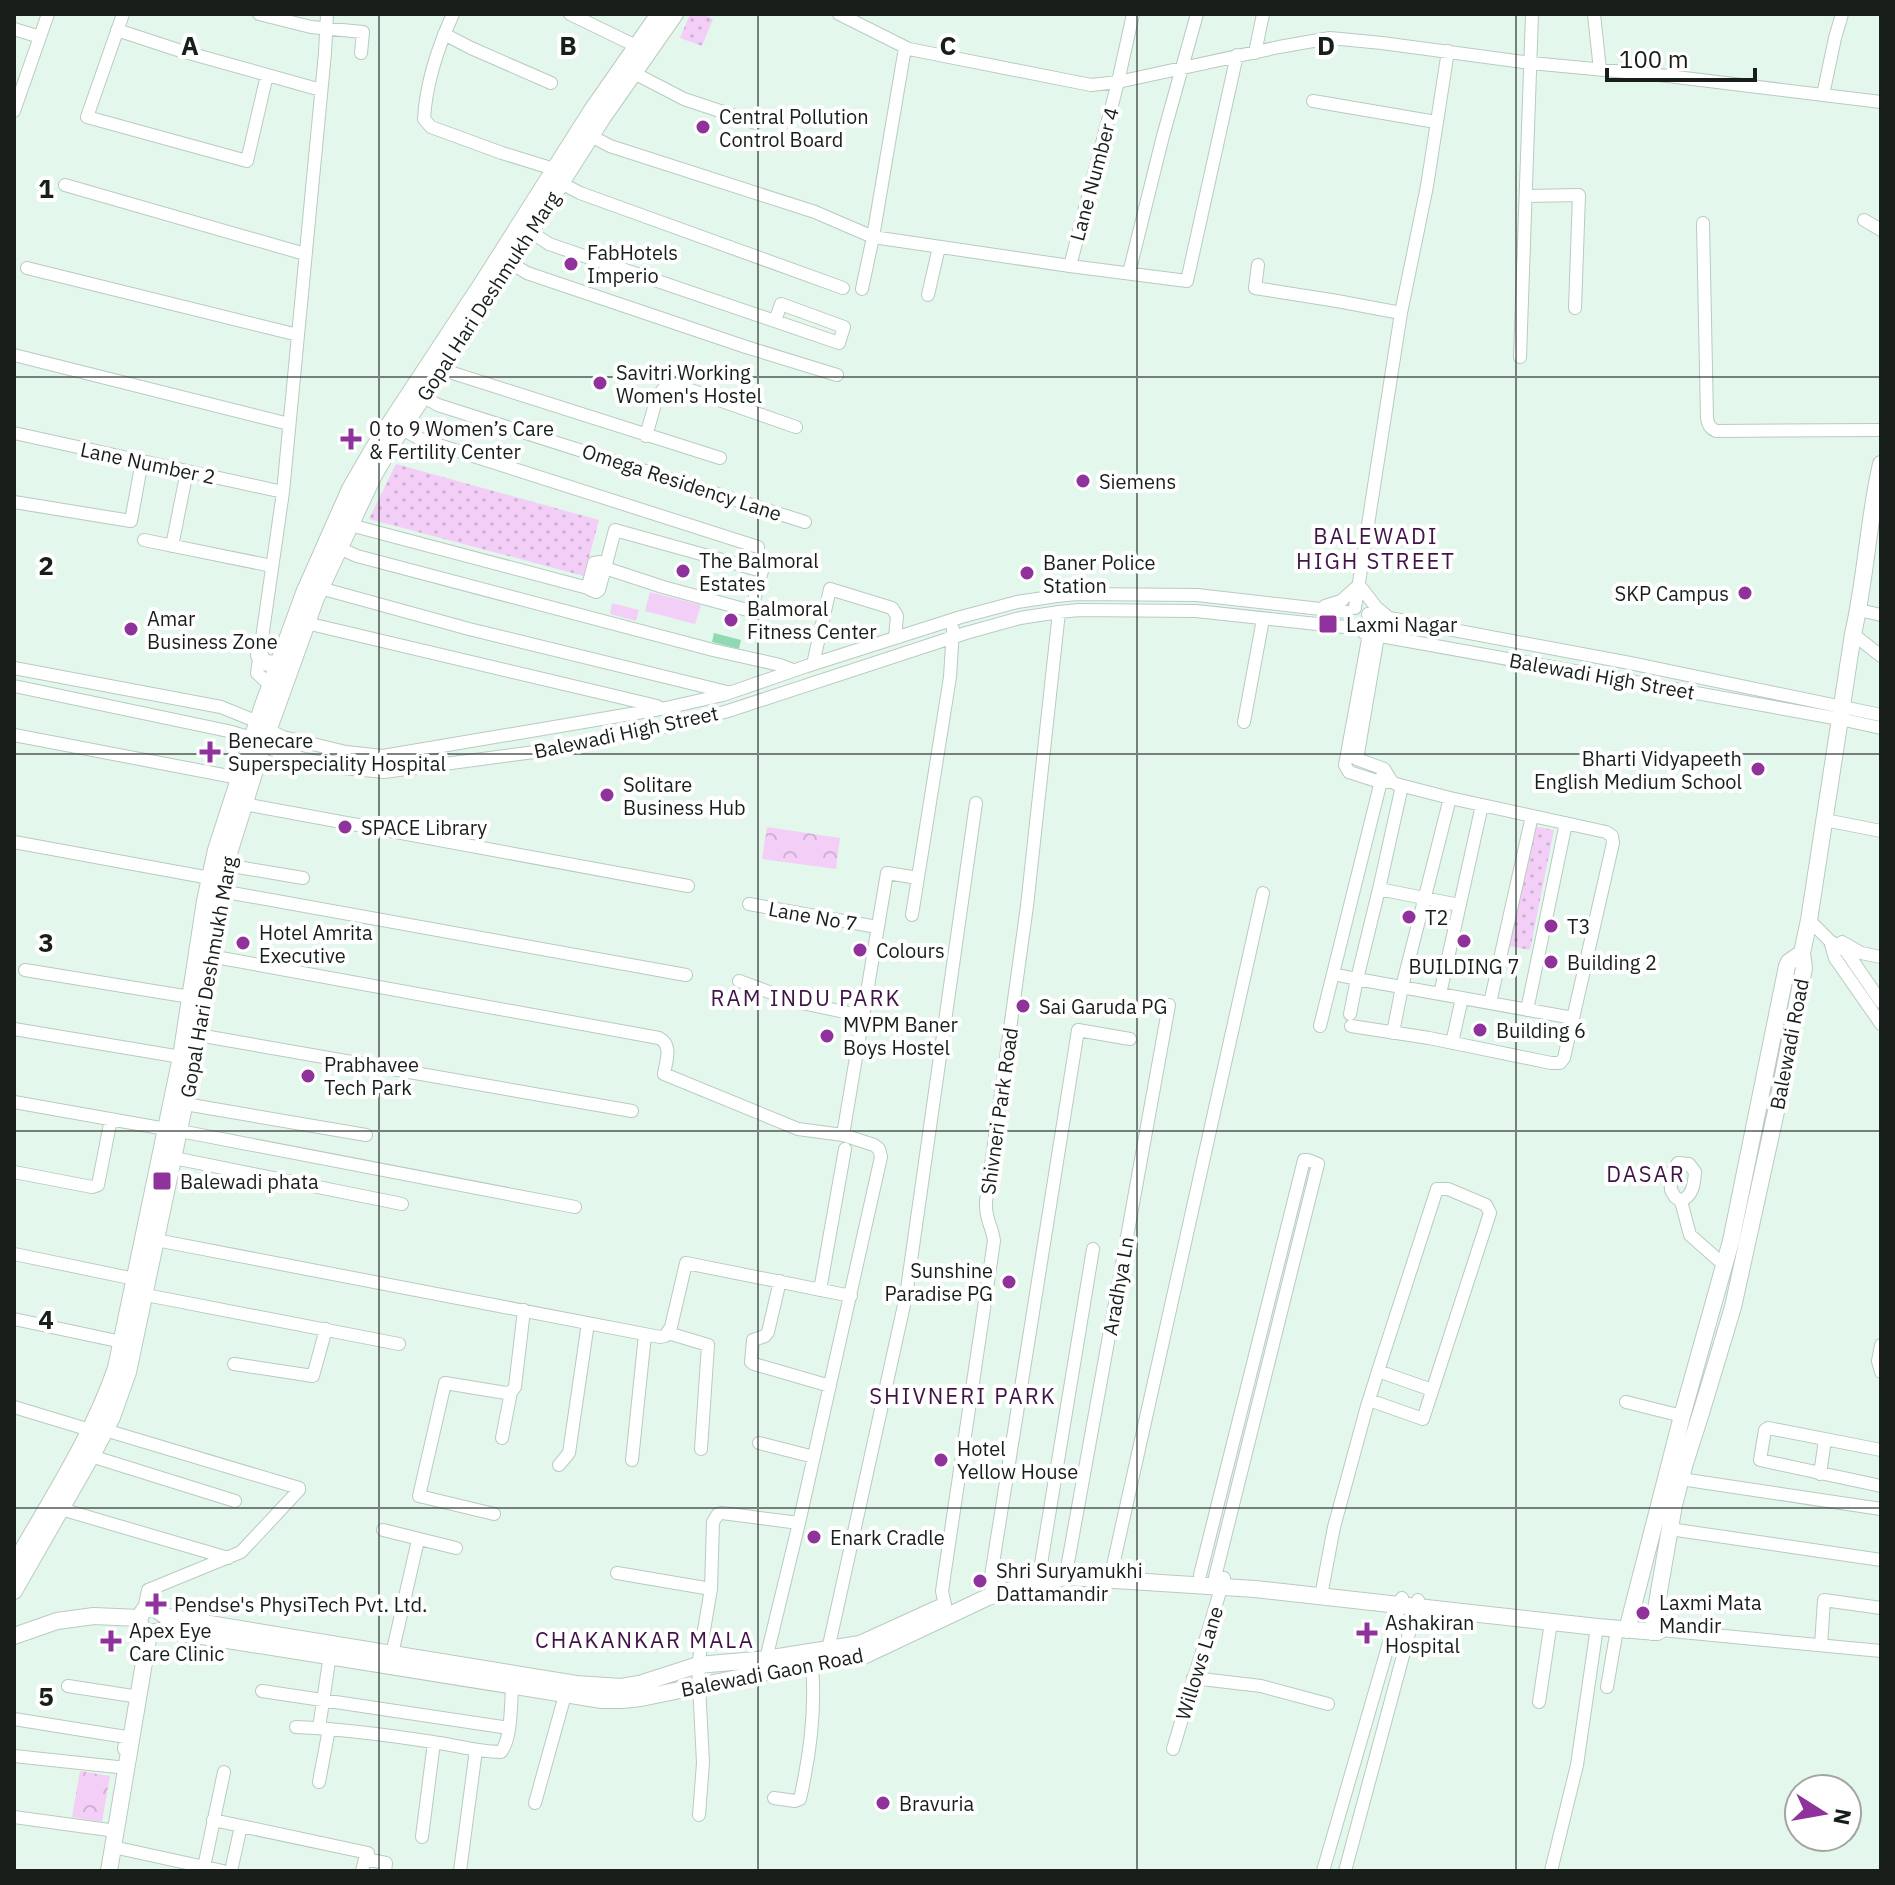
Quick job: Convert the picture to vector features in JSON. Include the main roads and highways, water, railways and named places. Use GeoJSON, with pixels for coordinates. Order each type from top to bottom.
{"type":"FeatureCollection","features":[{"type":"Feature","properties":{"kind":"main road","name":"Gopal Hari Deshmukh Marg"},"geometry":{"type":"LineString","coordinates":[[14,1565],[98,1430],[128,1372],[174,1158],[173,1130],[185,1104],[195,1025],[210,956],[221,833],[239,778],[320,588],[374,475],[422,396],[531,232],[592,110],[659,14]]}},
{"type":"Feature","properties":{"kind":"main road","name":"Gopal Hari Deshmukh Marg"},"geometry":{"type":"LineString","coordinates":[[14,1591],[91,1456],[173,1130],[181,1057],[195,1025],[190,997],[215,885],[226,865],[244,804],[270,685],[304,593],[350,489],[387,427],[483,282],[558,176],[591,136],[675,14]]}},
{"type":"Feature","properties":{"kind":"main road"},"geometry":{"type":"LineString","coordinates":[[1802,953],[1881,464]]}},
{"type":"Feature","properties":{"kind":"main road"},"geometry":{"type":"LineString","coordinates":[[259,655],[264,662],[277,665]]}},
{"type":"Feature","properties":{"kind":"main road","name":"Balewadi Road"},"geometry":{"type":"LineString","coordinates":[[1624,1628],[1724,1265],[1787,966],[1802,953],[1801,983],[1740,1280],[1674,1505],[1655,1630]]}},
{"type":"Feature","properties":{"kind":"main road"},"geometry":{"type":"LineString","coordinates":[[1682,1416],[1699,1420]]}},
{"type":"Feature","properties":{"kind":"main road","name":"Balewadi Gaon Road"},"geometry":{"type":"LineString","coordinates":[[331,1650],[392,1654],[513,1680],[565,1695],[622,1700],[700,1686],[766,1666],[860,1644],[945,1605],[992,1588],[1067,1568],[1215,1579],[1624,1628]]}},
{"type":"Feature","properties":{"kind":"main road","name":"Balewadi Gaon Road"},"geometry":{"type":"LineString","coordinates":[[142,1614],[154,1608],[157,1626],[513,1680],[621,1687],[698,1665],[812,1666],[863,1656],[1039,1576],[1215,1579]]}},
{"type":"Feature","properties":{"kind":"main road"},"geometry":{"type":"LineString","coordinates":[[1640,1578],[1661,1582]]}},
{"type":"Feature","properties":{"kind":"main road","name":"Balewadi Gaon Road"},"geometry":{"type":"LineString","coordinates":[[1409,1603],[1551,1622],[1655,1630]]}},
{"type":"Feature","properties":{"kind":"main road"},"geometry":{"type":"LineString","coordinates":[[14,1636],[36,1627],[94,1616],[142,1614],[141,1628],[157,1626],[124,1768],[109,1871]]}},
{"type":"Feature","properties":{"kind":"place","name":"Central Pollution Control Board"},"geometry":{"type":"Point","coordinates":[703,127]}},
{"type":"Feature","properties":{"kind":"place","name":"FabHotels Imperio"},"geometry":{"type":"Point","coordinates":[571,264]}},
{"type":"Feature","properties":{"kind":"place","name":"Savitri Working Women's Hostel"},"geometry":{"type":"Point","coordinates":[600,383]}},
{"type":"Feature","properties":{"kind":"place","name":"0 to 9 Women’s Care & Fertility Center"},"geometry":{"type":"Point","coordinates":[351,439]}},
{"type":"Feature","properties":{"kind":"place","name":"Siemens"},"geometry":{"type":"Point","coordinates":[1083,481]}},
{"type":"Feature","properties":{"kind":"place","name":"The Balmoral Estates"},"geometry":{"type":"Point","coordinates":[683,571]}},
{"type":"Feature","properties":{"kind":"place","name":"Baner Police Station"},"geometry":{"type":"Point","coordinates":[1027,573]}},
{"type":"Feature","properties":{"kind":"place","name":"SKP Campus"},"geometry":{"type":"Point","coordinates":[1745,593]}},
{"type":"Feature","properties":{"kind":"place","name":"Balmoral Fitness Center"},"geometry":{"type":"Point","coordinates":[731,620]}},
{"type":"Feature","properties":{"kind":"place","name":"Laxmi Nagar"},"geometry":{"type":"Point","coordinates":[1328,624]}},
{"type":"Feature","properties":{"kind":"place","name":"Amar Business Zone"},"geometry":{"type":"Point","coordinates":[131,629]}},
{"type":"Feature","properties":{"kind":"place","name":"Benecare Superspeciality Hospital"},"geometry":{"type":"Point","coordinates":[210,752]}},
{"type":"Feature","properties":{"kind":"place","name":"Bharti Vidyapeeth English Medium School"},"geometry":{"type":"Point","coordinates":[1758,769]}},
{"type":"Feature","properties":{"kind":"place","name":"Solitare Business Hub"},"geometry":{"type":"Point","coordinates":[607,795]}},
{"type":"Feature","properties":{"kind":"place","name":"SPACE Library"},"geometry":{"type":"Point","coordinates":[345,827]}},
{"type":"Feature","properties":{"kind":"place","name":"T2"},"geometry":{"type":"Point","coordinates":[1409,917]}},
{"type":"Feature","properties":{"kind":"place","name":"T3"},"geometry":{"type":"Point","coordinates":[1551,926]}},
{"type":"Feature","properties":{"kind":"place","name":"BUILDING 7"},"geometry":{"type":"Point","coordinates":[1464,941]}},
{"type":"Feature","properties":{"kind":"place","name":"Hotel Amrita Executive"},"geometry":{"type":"Point","coordinates":[243,943]}},
{"type":"Feature","properties":{"kind":"place","name":"Colours"},"geometry":{"type":"Point","coordinates":[860,950]}},
{"type":"Feature","properties":{"kind":"place","name":"Building 2"},"geometry":{"type":"Point","coordinates":[1551,962]}},
{"type":"Feature","properties":{"kind":"place","name":"Sai Garuda PG"},"geometry":{"type":"Point","coordinates":[1023,1006]}},
{"type":"Feature","properties":{"kind":"place","name":"Building 6"},"geometry":{"type":"Point","coordinates":[1480,1030]}},
{"type":"Feature","properties":{"kind":"place","name":"MVPM Baner Boys Hostel"},"geometry":{"type":"Point","coordinates":[827,1036]}},
{"type":"Feature","properties":{"kind":"place","name":"Prabhavee Tech Park"},"geometry":{"type":"Point","coordinates":[308,1076]}},
{"type":"Feature","properties":{"kind":"place","name":"Balewadi phata"},"geometry":{"type":"Point","coordinates":[162,1181]}},
{"type":"Feature","properties":{"kind":"place","name":"Sunshine Paradise PG"},"geometry":{"type":"Point","coordinates":[1009,1282]}},
{"type":"Feature","properties":{"kind":"place","name":"Hotel Yellow House"},"geometry":{"type":"Point","coordinates":[941,1460]}},
{"type":"Feature","properties":{"kind":"place","name":"Enark Cradle"},"geometry":{"type":"Point","coordinates":[814,1537]}},
{"type":"Feature","properties":{"kind":"place","name":"Shri Suryamukhi Dattamandir"},"geometry":{"type":"Point","coordinates":[980,1581]}},
{"type":"Feature","properties":{"kind":"place","name":"Pendse's PhysiTech Pvt. Ltd."},"geometry":{"type":"Point","coordinates":[156,1604]}},
{"type":"Feature","properties":{"kind":"place","name":"Laxmi Mata Mandir"},"geometry":{"type":"Point","coordinates":[1643,1613]}},
{"type":"Feature","properties":{"kind":"place","name":"Ashakiran Hospital"},"geometry":{"type":"Point","coordinates":[1367,1633]}},
{"type":"Feature","properties":{"kind":"place","name":"Apex Eye Care Clinic"},"geometry":{"type":"Point","coordinates":[111,1641]}},
{"type":"Feature","properties":{"kind":"place","name":"Bravuria"},"geometry":{"type":"Point","coordinates":[883,1803]}},
{"type":"Feature","properties":{"kind":"district","name":"BALEWADI HIGH STREET"},"geometry":{"type":"Point","coordinates":[1376,548]}},
{"type":"Feature","properties":{"kind":"district","name":"RAM INDU PARK"},"geometry":{"type":"Point","coordinates":[806,997]}},
{"type":"Feature","properties":{"kind":"district","name":"DASAR"},"geometry":{"type":"Point","coordinates":[1646,1173]}},
{"type":"Feature","properties":{"kind":"district","name":"SHIVNERI PARK"},"geometry":{"type":"Point","coordinates":[963,1395]}},
{"type":"Feature","properties":{"kind":"district","name":"CHAKANKAR MALA"},"geometry":{"type":"Point","coordinates":[645,1639]}}]}
